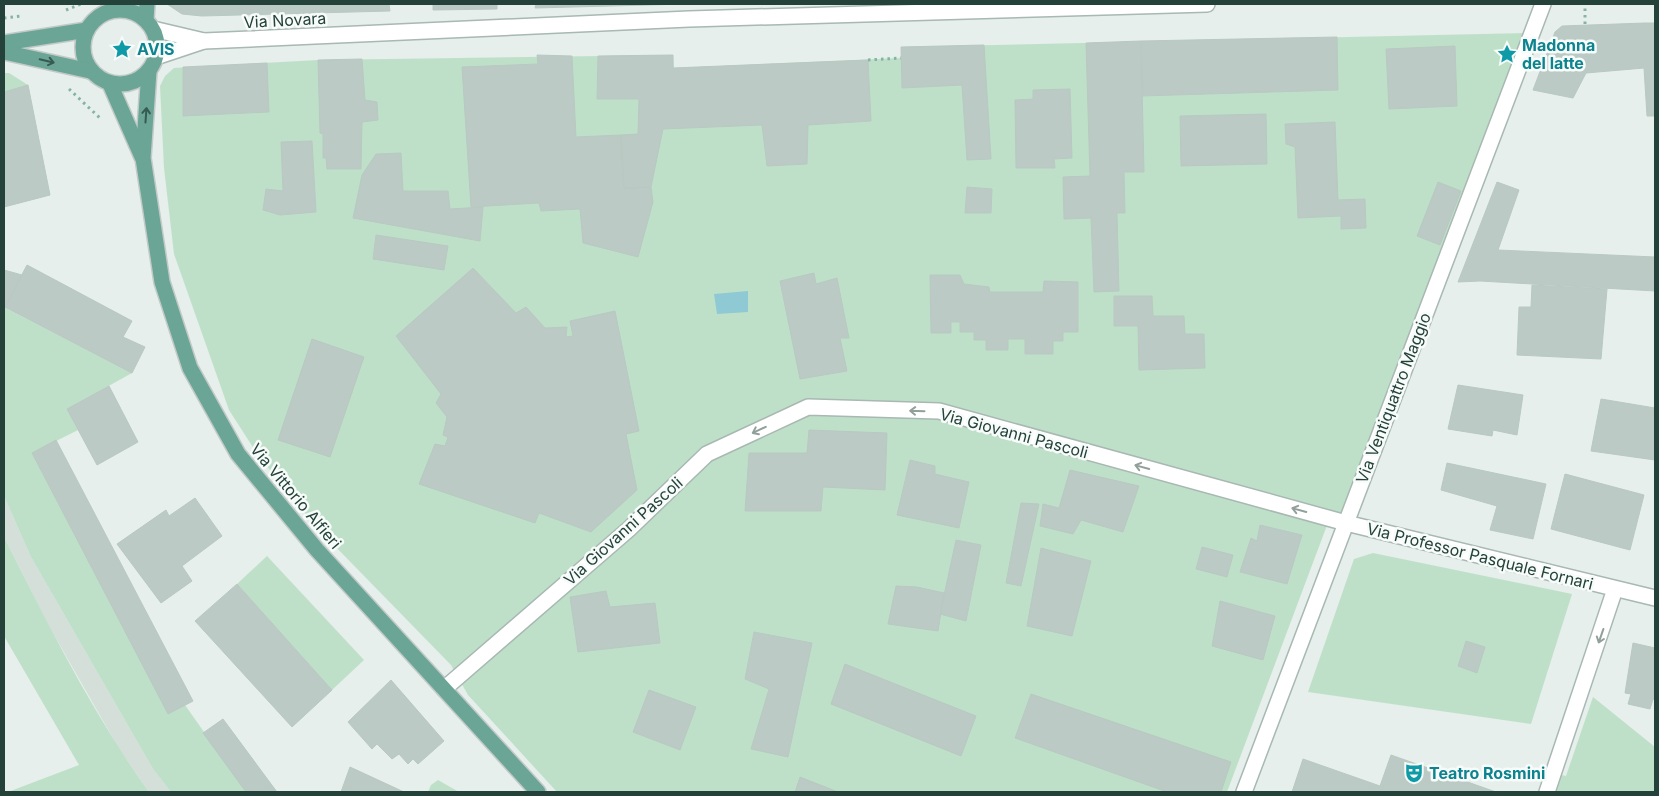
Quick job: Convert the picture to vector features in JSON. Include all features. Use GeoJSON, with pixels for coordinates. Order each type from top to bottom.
{"type":"FeatureCollection","features":[{"type":"Feature","properties":{"kind":"main road"},"geometry":{"type":"LineString","coordinates":[[148,4],[150,25],[158,48],[149,71],[131,83],[110,84],[99,79],[90,71],[82,51],[87,30],[101,15],[112,7],[136,13],[150,25]]}},
{"type":"Feature","properties":{"kind":"main road"},"geometry":{"type":"LineString","coordinates":[[4,43],[87,30]]}},
{"type":"Feature","properties":{"kind":"main road"},"geometry":{"type":"LineString","coordinates":[[4,52],[90,71]]}},
{"type":"Feature","properties":{"kind":"main road","name":"Via Vittorio Alfieri"},"geometry":{"type":"LineString","coordinates":[[149,71],[143,158],[165,290],[190,368],[238,454],[317,550],[538,792]]}},
{"type":"Feature","properties":{"kind":"main road","name":"Via Vittorio Alfieri"},"geometry":{"type":"LineString","coordinates":[[110,84],[143,158]]}},
{"type":"Feature","properties":{"kind":"street","name":"Via Novara"},"geometry":{"type":"LineString","coordinates":[[156,57],[204,41],[690,12],[1207,4]]}},
{"type":"Feature","properties":{"kind":"street","name":"Via Ventiquattro Maggio"},"geometry":{"type":"LineString","coordinates":[[1244,792],[1544,4]]}},
{"type":"Feature","properties":{"kind":"street","name":"Via Novara"},"geometry":{"type":"LineString","coordinates":[[150,25],[204,41]]}},
{"type":"Feature","properties":{"kind":"street","name":"Via Giovanni Pascoli"},"geometry":{"type":"LineString","coordinates":[[444,689],[629,529],[707,454],[808,407],[939,411],[1346,523]]}},
{"type":"Feature","properties":{"kind":"street","name":"Via Professor Pasquale Fornari"},"geometry":{"type":"LineString","coordinates":[[1346,523],[1655,598]]}},
{"type":"Feature","properties":{"kind":"street","name":"Via Professor Pasquale Fornari"},"geometry":{"type":"LineString","coordinates":[[1547,792],[1611,606],[1615,589]]}},
{"type":"Feature","properties":{"kind":"path"},"geometry":{"type":"LineString","coordinates":[[1585,4],[1585,24]]}},
{"type":"Feature","properties":{"kind":"path"},"geometry":{"type":"LineString","coordinates":[[868,60],[901,58]]}},
{"type":"Feature","properties":{"kind":"path"},"geometry":{"type":"LineString","coordinates":[[64,87],[84,102],[102,121]]}},
{"type":"Feature","properties":{"kind":"shaded area"},"geometry":{"type":"Polygon","coordinates":[[[4,496],[31,557],[153,769],[171,792],[149,792],[118,747],[49,626],[4,537],[4,496]]]}},
{"type":"Feature","properties":{"kind":"green space"},"geometry":{"type":"Polygon","coordinates":[[[1531,33],[1349,515],[1332,512],[1227,792],[557,792],[468,695],[451,665],[328,539],[296,503],[258,455],[229,410],[174,254],[164,168],[160,86],[165,76],[174,68],[318,60],[673,55],[674,68],[901,58],[901,47],[1531,33]]]}},
{"type":"Feature","properties":{"kind":"green space"},"geometry":{"type":"Polygon","coordinates":[[[4,73],[9,73],[28,85],[4,92],[4,73]]]}},
{"type":"Feature","properties":{"kind":"green space"},"geometry":{"type":"Polygon","coordinates":[[[4,307],[132,373],[67,409],[78,430],[32,453],[168,713],[185,705],[246,792],[171,792],[153,769],[31,557],[4,496],[4,307]]]}},
{"type":"Feature","properties":{"kind":"green space"},"geometry":{"type":"Polygon","coordinates":[[[4,537],[54,635],[90,700],[108,731],[149,792],[8,792],[79,765],[4,636],[4,537]]]}},
{"type":"Feature","properties":{"kind":"green space"},"geometry":{"type":"Polygon","coordinates":[[[1373,553],[1572,594],[1531,724],[1308,692],[1354,559],[1373,553]]]}},
{"type":"Feature","properties":{"kind":"green space"},"geometry":{"type":"Polygon","coordinates":[[[267,556],[364,660],[332,690],[237,584],[267,556]]]}},
{"type":"Feature","properties":{"kind":"green space"},"geometry":{"type":"Polygon","coordinates":[[[1593,697],[1655,747],[1655,792],[1547,792],[1553,773],[1566,776],[1593,697]]]}},
{"type":"Feature","properties":{"kind":"green space"},"geometry":{"type":"Polygon","coordinates":[[[438,780],[459,792],[428,792],[431,785],[438,780]]]}},
{"type":"Feature","properties":{"kind":"water"},"geometry":{"type":"Polygon","coordinates":[[[748,291],[748,312],[717,314],[714,294],[748,291]]]}},
{"type":"Feature","properties":{"kind":"building"},"geometry":{"type":"Polygon","coordinates":[[[167,4],[389,4],[390,11],[202,16],[182,14],[167,4]]]}},
{"type":"Feature","properties":{"kind":"building"},"geometry":{"type":"Polygon","coordinates":[[[433,4],[497,4],[497,9],[433,10],[433,4]]]}},
{"type":"Feature","properties":{"kind":"building"},"geometry":{"type":"Polygon","coordinates":[[[536,4],[686,4],[535,8],[536,4]]]}},
{"type":"Feature","properties":{"kind":"building"},"geometry":{"type":"Polygon","coordinates":[[[1655,23],[1655,116],[1647,116],[1644,68],[1586,73],[1573,98],[1533,90],[1555,32],[1562,26],[1655,23]]]}},
{"type":"Feature","properties":{"kind":"building"},"geometry":{"type":"Polygon","coordinates":[[[1337,37],[1338,90],[1142,96],[1141,41],[1337,37]]]}},
{"type":"Feature","properties":{"kind":"building"},"geometry":{"type":"Polygon","coordinates":[[[1141,41],[1144,172],[1124,172],[1125,213],[1117,213],[1119,291],[1094,292],[1091,218],[1064,219],[1063,177],[1090,176],[1086,43],[1141,41]]]}},
{"type":"Feature","properties":{"kind":"building"},"geometry":{"type":"Polygon","coordinates":[[[984,45],[991,159],[967,160],[962,85],[902,88],[901,47],[984,45]]]}},
{"type":"Feature","properties":{"kind":"building"},"geometry":{"type":"Polygon","coordinates":[[[1455,46],[1457,106],[1389,109],[1386,49],[1455,46]]]}},
{"type":"Feature","properties":{"kind":"building"},"geometry":{"type":"Polygon","coordinates":[[[537,55],[572,56],[576,137],[621,135],[624,188],[651,187],[653,202],[638,257],[583,243],[580,209],[541,211],[539,203],[471,207],[462,67],[538,64],[537,55]]]}},
{"type":"Feature","properties":{"kind":"building"},"geometry":{"type":"Polygon","coordinates":[[[673,55],[673,68],[868,60],[871,121],[808,125],[807,164],[767,166],[762,125],[663,129],[651,187],[624,188],[621,135],[638,134],[639,99],[597,99],[598,56],[673,55]]]}},
{"type":"Feature","properties":{"kind":"building"},"geometry":{"type":"Polygon","coordinates":[[[362,59],[365,100],[377,102],[378,120],[362,122],[361,169],[327,169],[326,158],[323,158],[323,134],[320,133],[318,60],[362,59]]]}},
{"type":"Feature","properties":{"kind":"building"},"geometry":{"type":"Polygon","coordinates":[[[267,63],[269,112],[183,116],[183,67],[267,63]]]}},
{"type":"Feature","properties":{"kind":"building"},"geometry":{"type":"Polygon","coordinates":[[[28,85],[50,195],[4,207],[4,92],[28,85]]]}},
{"type":"Feature","properties":{"kind":"building"},"geometry":{"type":"Polygon","coordinates":[[[1070,89],[1072,158],[1054,159],[1055,168],[1016,168],[1015,100],[1033,99],[1033,90],[1070,89]]]}},
{"type":"Feature","properties":{"kind":"building"},"geometry":{"type":"Polygon","coordinates":[[[1266,114],[1267,164],[1181,166],[1180,116],[1266,114]]]}},
{"type":"Feature","properties":{"kind":"building"},"geometry":{"type":"Polygon","coordinates":[[[1335,122],[1338,200],[1365,199],[1366,228],[1341,229],[1341,216],[1298,218],[1295,147],[1286,144],[1285,124],[1335,122]]]}},
{"type":"Feature","properties":{"kind":"building"},"geometry":{"type":"Polygon","coordinates":[[[312,141],[316,212],[280,215],[263,210],[266,189],[283,191],[281,142],[312,141]]]}},
{"type":"Feature","properties":{"kind":"building"},"geometry":{"type":"Polygon","coordinates":[[[401,153],[403,191],[448,191],[450,209],[483,207],[480,241],[353,218],[362,175],[376,154],[401,153]]]}},
{"type":"Feature","properties":{"kind":"building"},"geometry":{"type":"Polygon","coordinates":[[[1438,182],[1461,191],[1440,245],[1417,236],[1438,182]]]}},
{"type":"Feature","properties":{"kind":"building"},"geometry":{"type":"Polygon","coordinates":[[[1497,182],[1519,190],[1498,250],[1655,257],[1655,291],[1480,281],[1458,282],[1497,182]]]}},
{"type":"Feature","properties":{"kind":"building"},"geometry":{"type":"Polygon","coordinates":[[[967,187],[992,189],[991,213],[965,213],[967,187]]]}},
{"type":"Feature","properties":{"kind":"building"},"geometry":{"type":"Polygon","coordinates":[[[376,235],[448,246],[444,270],[373,259],[376,235]]]}},
{"type":"Feature","properties":{"kind":"building"},"geometry":{"type":"Polygon","coordinates":[[[27,265],[132,321],[123,337],[145,347],[132,373],[5,307],[27,265]]]}},
{"type":"Feature","properties":{"kind":"building"},"geometry":{"type":"Polygon","coordinates":[[[473,268],[516,313],[526,307],[545,328],[567,327],[566,337],[573,336],[570,321],[615,311],[639,431],[626,434],[637,490],[591,532],[539,513],[535,523],[419,484],[435,444],[445,446],[448,437],[443,435],[447,417],[436,403],[441,394],[396,336],[473,268]]]}},
{"type":"Feature","properties":{"kind":"building"},"geometry":{"type":"Polygon","coordinates":[[[4,270],[22,275],[5,308],[4,307],[4,270]]]}},
{"type":"Feature","properties":{"kind":"building"},"geometry":{"type":"Polygon","coordinates":[[[814,273],[816,284],[837,278],[849,338],[840,338],[847,371],[800,379],[780,281],[814,273]]]}},
{"type":"Feature","properties":{"kind":"building"},"geometry":{"type":"Polygon","coordinates":[[[930,275],[960,275],[964,284],[989,287],[990,292],[1043,292],[1044,281],[1078,282],[1078,332],[1063,332],[1063,341],[1053,341],[1053,354],[1025,354],[1025,339],[1008,339],[1008,350],[986,350],[986,340],[974,340],[974,332],[960,332],[960,322],[951,322],[951,333],[931,333],[930,275]]]}},
{"type":"Feature","properties":{"kind":"building"},"geometry":{"type":"Polygon","coordinates":[[[1532,285],[1607,289],[1601,359],[1517,355],[1519,307],[1531,307],[1532,285]]]}},
{"type":"Feature","properties":{"kind":"building"},"geometry":{"type":"Polygon","coordinates":[[[1114,296],[1152,296],[1153,316],[1184,316],[1185,334],[1204,334],[1205,368],[1139,370],[1138,326],[1114,326],[1114,296]]]}},
{"type":"Feature","properties":{"kind":"building"},"geometry":{"type":"Polygon","coordinates":[[[312,339],[364,357],[330,457],[278,440],[312,339]]]}},
{"type":"Feature","properties":{"kind":"building"},"geometry":{"type":"Polygon","coordinates":[[[1458,385],[1523,395],[1517,435],[1493,430],[1492,436],[1448,429],[1458,385]]]}},
{"type":"Feature","properties":{"kind":"building"},"geometry":{"type":"Polygon","coordinates":[[[109,386],[138,442],[97,465],[67,409],[109,386]]]}},
{"type":"Feature","properties":{"kind":"building"},"geometry":{"type":"Polygon","coordinates":[[[1601,399],[1655,408],[1655,460],[1591,451],[1601,399]]]}},
{"type":"Feature","properties":{"kind":"building"},"geometry":{"type":"Polygon","coordinates":[[[809,430],[887,433],[885,490],[823,487],[821,511],[745,511],[749,453],[807,453],[809,430]]]}},
{"type":"Feature","properties":{"kind":"building"},"geometry":{"type":"Polygon","coordinates":[[[56,440],[193,701],[168,714],[32,453],[56,440]]]}},
{"type":"Feature","properties":{"kind":"building"},"geometry":{"type":"Polygon","coordinates":[[[910,460],[935,466],[935,474],[969,482],[959,528],[897,515],[910,460]]]}},
{"type":"Feature","properties":{"kind":"building"},"geometry":{"type":"Polygon","coordinates":[[[1447,463],[1546,484],[1533,539],[1490,530],[1497,506],[1441,490],[1447,463]]]}},
{"type":"Feature","properties":{"kind":"building"},"geometry":{"type":"Polygon","coordinates":[[[1070,470],[1139,486],[1123,532],[1081,520],[1073,534],[1040,526],[1043,504],[1059,508],[1070,470]]]}},
{"type":"Feature","properties":{"kind":"building"},"geometry":{"type":"Polygon","coordinates":[[[1565,474],[1644,495],[1630,550],[1551,529],[1565,474]]]}},
{"type":"Feature","properties":{"kind":"building"},"geometry":{"type":"Polygon","coordinates":[[[195,498],[222,536],[182,566],[192,581],[161,603],[117,544],[166,510],[169,516],[195,498]]]}},
{"type":"Feature","properties":{"kind":"building"},"geometry":{"type":"Polygon","coordinates":[[[1021,503],[1039,504],[1021,586],[1006,583],[1021,503]]]}},
{"type":"Feature","properties":{"kind":"building"},"geometry":{"type":"Polygon","coordinates":[[[1260,525],[1302,535],[1287,584],[1240,572],[1251,538],[1257,541],[1260,525]]]}},
{"type":"Feature","properties":{"kind":"building"},"geometry":{"type":"Polygon","coordinates":[[[956,540],[981,545],[966,621],[940,614],[956,540]]]}},
{"type":"Feature","properties":{"kind":"building"},"geometry":{"type":"Polygon","coordinates":[[[1202,547],[1233,555],[1227,577],[1196,569],[1202,547]]]}},
{"type":"Feature","properties":{"kind":"building"},"geometry":{"type":"Polygon","coordinates":[[[1041,548],[1091,561],[1072,636],[1027,626],[1041,548]]]}},
{"type":"Feature","properties":{"kind":"building"},"geometry":{"type":"Polygon","coordinates":[[[237,584],[332,690],[292,727],[195,621],[237,584]]]}},
{"type":"Feature","properties":{"kind":"building"},"geometry":{"type":"Polygon","coordinates":[[[896,586],[917,587],[944,593],[938,631],[888,624],[896,586]]]}},
{"type":"Feature","properties":{"kind":"building"},"geometry":{"type":"Polygon","coordinates":[[[606,591],[610,607],[655,603],[660,643],[578,652],[570,597],[606,591]]]}},
{"type":"Feature","properties":{"kind":"building"},"geometry":{"type":"Polygon","coordinates":[[[1220,601],[1275,616],[1263,660],[1212,646],[1220,601]]]}},
{"type":"Feature","properties":{"kind":"building"},"geometry":{"type":"Polygon","coordinates":[[[754,632],[812,643],[788,757],[751,749],[769,689],[745,679],[754,632]]]}},
{"type":"Feature","properties":{"kind":"building"},"geometry":{"type":"Polygon","coordinates":[[[1466,641],[1485,647],[1477,673],[1458,666],[1466,641]]]}},
{"type":"Feature","properties":{"kind":"building"},"geometry":{"type":"Polygon","coordinates":[[[1633,643],[1655,648],[1655,700],[1653,699],[1650,709],[1628,704],[1631,694],[1625,693],[1633,643]]]}},
{"type":"Feature","properties":{"kind":"building"},"geometry":{"type":"Polygon","coordinates":[[[845,664],[976,716],[961,756],[831,704],[845,664]]]}},
{"type":"Feature","properties":{"kind":"building"},"geometry":{"type":"Polygon","coordinates":[[[391,680],[444,741],[418,764],[413,759],[408,764],[399,754],[392,759],[377,744],[372,749],[348,722],[391,680]]]}},
{"type":"Feature","properties":{"kind":"building"},"geometry":{"type":"Polygon","coordinates":[[[649,690],[696,707],[680,750],[633,732],[649,690]]]}},
{"type":"Feature","properties":{"kind":"building"},"geometry":{"type":"Polygon","coordinates":[[[1031,694],[1231,762],[1221,792],[1167,792],[1015,738],[1031,694]]]}},
{"type":"Feature","properties":{"kind":"building"},"geometry":{"type":"Polygon","coordinates":[[[223,719],[277,792],[246,792],[203,733],[223,719]]]}},
{"type":"Feature","properties":{"kind":"building","name":"Teatro Rosmini"},"geometry":{"type":"Polygon","coordinates":[[[1391,755],[1496,792],[1292,792],[1303,759],[1380,786],[1391,755]]]}},
{"type":"Feature","properties":{"kind":"building"},"geometry":{"type":"Polygon","coordinates":[[[350,767],[404,792],[341,792],[350,767]]]}},
{"type":"Feature","properties":{"kind":"building"},"geometry":{"type":"Polygon","coordinates":[[[800,777],[838,792],[795,792],[800,777]]]}},
{"type":"Feature","properties":{"kind":"place","name":"AVIS"},"geometry":{"type":"Point","coordinates":[122,49]}},
{"type":"Feature","properties":{"kind":"place","name":"Madonna del latte"},"geometry":{"type":"Point","coordinates":[1507,54]}},
{"type":"Feature","properties":{"kind":"place","name":"Teatro Rosmini"},"geometry":{"type":"Point","coordinates":[1414,773]}}]}
